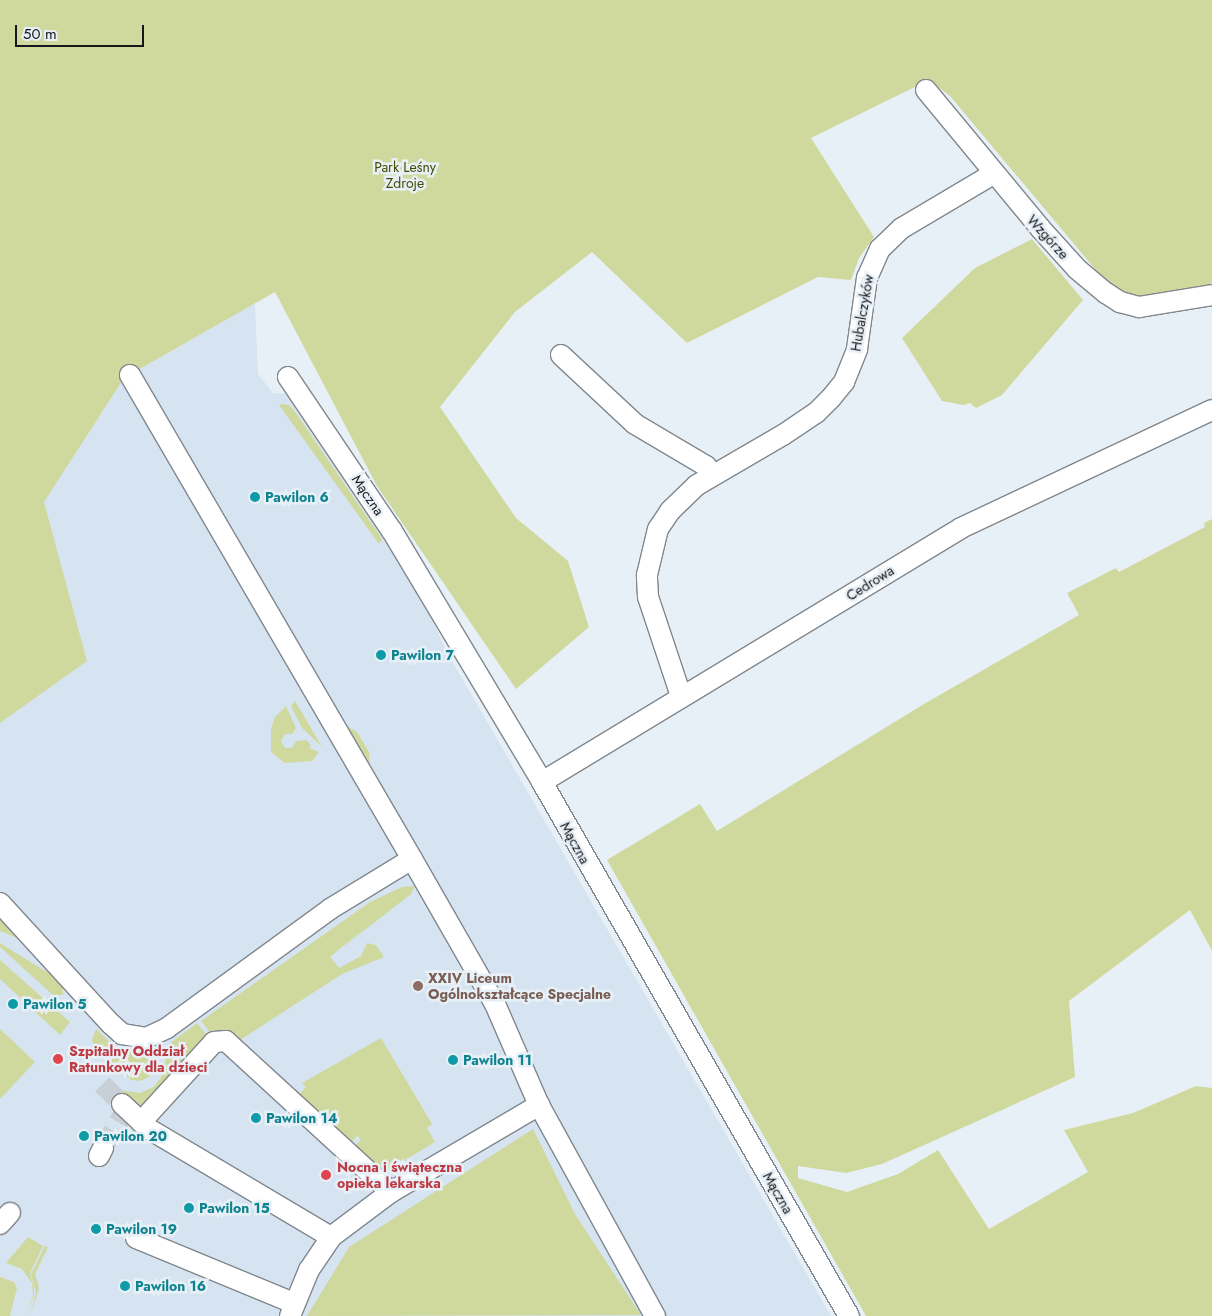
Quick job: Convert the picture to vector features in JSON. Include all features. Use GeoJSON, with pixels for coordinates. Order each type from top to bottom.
{"type":"FeatureCollection","features":[{"type":"Feature","properties":{"kind":"street","name":"Wzgórze"},"geometry":{"type":"LineString","coordinates":[[926,90],[993,174],[1077,269],[1120,302],[1146,307],[1212,295]]}},
{"type":"Feature","properties":{"kind":"street","name":"Hubalczyków"},"geometry":{"type":"LineString","coordinates":[[681,696],[655,624],[647,575],[658,529],[670,511],[697,485],[783,435],[826,403],[844,382],[857,349],[867,278],[880,249],[902,228],[993,174]]}},
{"type":"Feature","properties":{"kind":"street"},"geometry":{"type":"LineString","coordinates":[[561,355],[635,424],[706,466],[713,475]]}},
{"type":"Feature","properties":{"kind":"street"},"geometry":{"type":"LineString","coordinates":[[130,375],[412,859],[494,1004],[539,1105],[655,1316]]}},
{"type":"Feature","properties":{"kind":"street","name":"Mączna"},"geometry":{"type":"LineString","coordinates":[[288,377],[392,531],[542,782],[849,1316]]}},
{"type":"Feature","properties":{"kind":"street","name":"Cedrowa"},"geometry":{"type":"LineString","coordinates":[[542,782],[961,528],[1212,410]]}},
{"type":"Feature","properties":{"kind":"street"},"geometry":{"type":"LineString","coordinates":[[0,903],[111,1024],[122,1034],[146,1038],[167,1028],[330,909],[412,859]]}},
{"type":"Feature","properties":{"kind":"street"},"geometry":{"type":"LineString","coordinates":[[331,1237],[128,1113],[214,1042],[226,1041],[391,1192]]}},
{"type":"Feature","properties":{"kind":"street"},"geometry":{"type":"LineString","coordinates":[[136,1238],[292,1309],[309,1270],[331,1237],[391,1192],[539,1105]]}},
{"type":"Feature","properties":{"kind":"shaded area"},"geometry":{"type":"Polygon","coordinates":[[[255,303],[258,374],[273,393],[292,394],[402,557],[448,654],[831,1316],[0,1316],[0,358],[48,443],[103,412],[119,381],[255,303]]]}},
{"type":"Feature","properties":{"kind":"green space","name":"Park Leśny Zdroje"},"geometry":{"type":"Polygon","coordinates":[[[0,0],[1212,0],[1212,283],[1180,298],[1136,301],[1105,281],[950,96],[929,80],[811,138],[874,237],[859,258],[851,280],[818,277],[687,343],[592,252],[515,312],[440,407],[516,518],[568,561],[589,627],[516,689],[377,486],[275,292],[124,378],[44,502],[87,661],[0,723],[0,0]]]}},
{"type":"Feature","properties":{"kind":"green space"},"geometry":{"type":"Polygon","coordinates":[[[1032,239],[1083,300],[1002,395],[976,408],[970,403],[963,405],[942,401],[902,338],[975,268],[1032,239]]]}},
{"type":"Feature","properties":{"kind":"green space"},"geometry":{"type":"Polygon","coordinates":[[[279,405],[289,405],[296,413],[382,539],[379,544],[279,405]]]}},
{"type":"Feature","properties":{"kind":"green space"},"geometry":{"type":"Polygon","coordinates":[[[1212,519],[1212,951],[1190,910],[1069,1001],[1075,1077],[882,1164],[846,1173],[798,1166],[798,1178],[847,1192],[898,1174],[938,1150],[989,1229],[1088,1172],[1064,1130],[1133,1113],[1196,1086],[1212,1088],[1212,1316],[866,1316],[607,860],[700,804],[717,831],[924,704],[1079,615],[1067,593],[1116,568],[1119,572],[1205,527],[1204,523],[1212,519]]]}},
{"type":"Feature","properties":{"kind":"green space"},"geometry":{"type":"Polygon","coordinates":[[[295,701],[322,747],[302,728],[291,706],[295,701]]]}},
{"type":"Feature","properties":{"kind":"green space"},"geometry":{"type":"Polygon","coordinates":[[[286,706],[296,728],[292,734],[285,734],[281,741],[285,748],[292,748],[296,741],[306,740],[311,745],[309,748],[319,752],[312,761],[285,763],[271,752],[271,729],[275,717],[286,706]]]}},
{"type":"Feature","properties":{"kind":"green space"},"geometry":{"type":"Polygon","coordinates":[[[347,726],[357,732],[369,752],[370,764],[366,763],[347,726]]]}},
{"type":"Feature","properties":{"kind":"green space"},"geometry":{"type":"Polygon","coordinates":[[[415,886],[411,894],[339,950],[385,910],[330,957],[339,968],[361,956],[367,943],[376,945],[384,957],[342,974],[237,1042],[223,1031],[212,1035],[201,1021],[370,902],[402,887],[415,886]]]}},
{"type":"Feature","properties":{"kind":"green space"},"geometry":{"type":"Polygon","coordinates":[[[0,914],[18,936],[17,938],[0,931],[0,914]]]}},
{"type":"Feature","properties":{"kind":"green space"},"geometry":{"type":"Polygon","coordinates":[[[0,943],[55,977],[65,987],[62,991],[64,994],[55,997],[0,947],[0,943]]]}},
{"type":"Feature","properties":{"kind":"green space"},"geometry":{"type":"Polygon","coordinates":[[[0,960],[70,1022],[60,1035],[0,979],[0,960]]]}},
{"type":"Feature","properties":{"kind":"green space"},"geometry":{"type":"Polygon","coordinates":[[[197,1023],[209,1038],[144,1107],[134,1105],[118,1090],[140,1093],[154,1087],[162,1076],[169,1044],[197,1023]]]}},
{"type":"Feature","properties":{"kind":"green space"},"geometry":{"type":"Polygon","coordinates":[[[0,1029],[35,1062],[0,1099],[0,1029]]]}},
{"type":"Feature","properties":{"kind":"green space"},"geometry":{"type":"Polygon","coordinates":[[[96,1029],[116,1048],[154,1052],[149,1077],[140,1081],[131,1080],[95,1049],[92,1040],[96,1029]]]}},
{"type":"Feature","properties":{"kind":"green space"},"geometry":{"type":"Polygon","coordinates":[[[381,1038],[432,1124],[427,1128],[435,1142],[380,1175],[353,1149],[361,1139],[357,1136],[349,1145],[297,1097],[306,1087],[302,1083],[381,1038]]]}},
{"type":"Feature","properties":{"kind":"green space"},"geometry":{"type":"Polygon","coordinates":[[[533,1129],[575,1214],[641,1315],[307,1316],[349,1247],[533,1129]]]}},
{"type":"Feature","properties":{"kind":"green space"},"geometry":{"type":"Polygon","coordinates":[[[28,1237],[43,1246],[30,1273],[34,1288],[34,1295],[26,1316],[33,1295],[32,1283],[22,1269],[6,1263],[28,1237]]]}},
{"type":"Feature","properties":{"kind":"green space"},"geometry":{"type":"Polygon","coordinates":[[[45,1246],[48,1247],[35,1274],[39,1288],[30,1316],[36,1292],[31,1274],[45,1246]]]}},
{"type":"Feature","properties":{"kind":"green space"},"geometry":{"type":"Polygon","coordinates":[[[0,1277],[14,1282],[17,1288],[10,1316],[0,1316],[0,1277]]]}},
{"type":"Feature","properties":{"kind":"tunnel"},"geometry":{"type":"LineString","coordinates":[[102,1084],[122,1104]]}},
{"type":"Feature","properties":{"kind":"tunnel"},"geometry":{"type":"LineString","coordinates":[[103,1148],[123,1115]]}},
{"type":"Feature","properties":{"kind":"place","name":"Pawilon 6"},"geometry":{"type":"Point","coordinates":[255,497]}},
{"type":"Feature","properties":{"kind":"place","name":"Pawilon 7"},"geometry":{"type":"Point","coordinates":[381,655]}},
{"type":"Feature","properties":{"kind":"place","name":"XXIV Liceum Ogólnokształcące Specjalne"},"geometry":{"type":"Point","coordinates":[418,986]}},
{"type":"Feature","properties":{"kind":"place","name":"Pawilon 5"},"geometry":{"type":"Point","coordinates":[13,1004]}},
{"type":"Feature","properties":{"kind":"place","name":"Szpitalny Oddział Ratunkowy dla dzieci"},"geometry":{"type":"Point","coordinates":[58,1059]}},
{"type":"Feature","properties":{"kind":"place","name":"Pawilon 11"},"geometry":{"type":"Point","coordinates":[453,1060]}},
{"type":"Feature","properties":{"kind":"place","name":"Pawilon 14"},"geometry":{"type":"Point","coordinates":[256,1118]}},
{"type":"Feature","properties":{"kind":"place","name":"Pawilon 20"},"geometry":{"type":"Point","coordinates":[84,1136]}},
{"type":"Feature","properties":{"kind":"place","name":"Nocna i świąteczna opieka lekarska"},"geometry":{"type":"Point","coordinates":[326,1175]}},
{"type":"Feature","properties":{"kind":"place","name":"Pawilon 15"},"geometry":{"type":"Point","coordinates":[189,1208]}},
{"type":"Feature","properties":{"kind":"place","name":"Pawilon 19"},"geometry":{"type":"Point","coordinates":[96,1229]}},
{"type":"Feature","properties":{"kind":"place","name":"Pawilon 16"},"geometry":{"type":"Point","coordinates":[125,1286]}}]}
